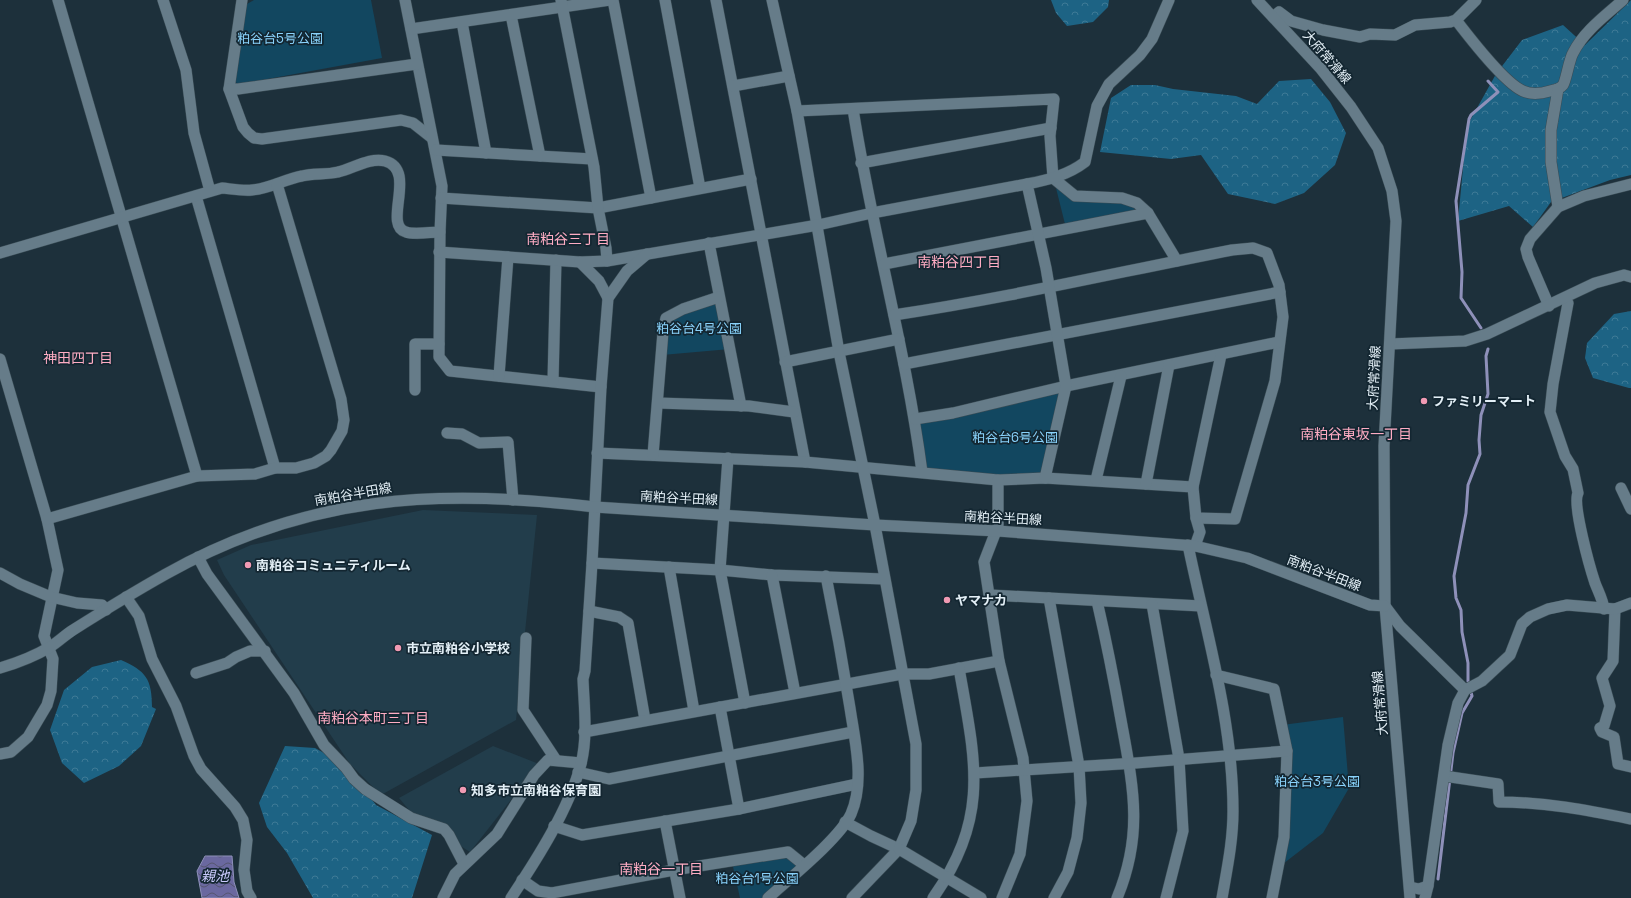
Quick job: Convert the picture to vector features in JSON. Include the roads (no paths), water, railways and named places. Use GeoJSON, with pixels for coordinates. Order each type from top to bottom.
{"type":"FeatureCollection","features":[{"type":"Feature","properties":{"kind":"street"},"geometry":{"type":"LineString","coordinates":[[58,0],[197,476]]}},
{"type":"Feature","properties":{"kind":"street"},"geometry":{"type":"LineString","coordinates":[[163,0],[186,70],[194,133],[210,191]]}},
{"type":"Feature","properties":{"kind":"street"},"geometry":{"type":"LineString","coordinates":[[242,0],[229,89],[243,127],[248,134],[254,138],[273,138],[401,120],[413,123],[432,138]]}},
{"type":"Feature","properties":{"kind":"street"},"geometry":{"type":"LineString","coordinates":[[405,0],[442,186],[439,357],[450,371],[600,387]]}},
{"type":"Feature","properties":{"kind":"street"},"geometry":{"type":"LineString","coordinates":[[410,29],[512,15],[562,4],[612,0],[650,198]]}},
{"type":"Feature","properties":{"kind":"street"},"geometry":{"type":"LineString","coordinates":[[665,0],[700,188]]}},
{"type":"Feature","properties":{"kind":"street"},"geometry":{"type":"LineString","coordinates":[[716,0],[794,412],[805,462]]}},
{"type":"Feature","properties":{"kind":"street"},"geometry":{"type":"LineString","coordinates":[[772,0],[798,111],[839,352],[876,526],[884,579],[916,744],[916,790],[911,821],[899,849],[852,898]]}},
{"type":"Feature","properties":{"kind":"street"},"geometry":{"type":"LineString","coordinates":[[440,252],[580,262],[607,261],[818,225],[1053,178],[1078,167],[1085,162],[1097,106],[1109,84],[1140,55],[1152,39],[1169,0]]}},
{"type":"Feature","properties":{"kind":"street","name":"大府常滑線"},"geometry":{"type":"LineString","coordinates":[[1257,0],[1321,70],[1351,106],[1378,148],[1392,191],[1396,221],[1384,446],[1385,606],[1410,898]]}},
{"type":"Feature","properties":{"kind":"street"},"geometry":{"type":"LineString","coordinates":[[1273,17],[1279,12],[1291,21],[1323,30],[1360,37],[1370,34],[1395,35],[1415,25],[1450,22],[1456,20],[1476,0]]}},
{"type":"Feature","properties":{"kind":"street"},"geometry":{"type":"LineString","coordinates":[[1456,20],[1497,68],[1523,91],[1539,94],[1558,89],[1564,85],[1570,59],[1579,42],[1589,30],[1623,0]]}},
{"type":"Feature","properties":{"kind":"street"},"geometry":{"type":"LineString","coordinates":[[562,4],[592,159],[607,261]]}},
{"type":"Feature","properties":{"kind":"street"},"geometry":{"type":"LineString","coordinates":[[512,15],[540,156]]}},
{"type":"Feature","properties":{"kind":"street"},"geometry":{"type":"LineString","coordinates":[[462,22],[486,153]]}},
{"type":"Feature","properties":{"kind":"street"},"geometry":{"type":"LineString","coordinates":[[229,89],[417,64]]}},
{"type":"Feature","properties":{"kind":"street"},"geometry":{"type":"LineString","coordinates":[[733,86],[789,76]]}},
{"type":"Feature","properties":{"kind":"street"},"geometry":{"type":"LineString","coordinates":[[1558,89],[1551,130],[1551,162],[1558,207]]}},
{"type":"Feature","properties":{"kind":"street"},"geometry":{"type":"LineString","coordinates":[[798,111],[1054,99],[1050,136],[1053,178],[1075,196],[1122,198],[1138,203],[1148,213],[1177,261]]}},
{"type":"Feature","properties":{"kind":"street"},"geometry":{"type":"LineString","coordinates":[[853,109],[861,162],[884,264],[915,419],[922,472]]}},
{"type":"Feature","properties":{"kind":"street"},"geometry":{"type":"LineString","coordinates":[[861,162],[1051,128]]}},
{"type":"Feature","properties":{"kind":"street"},"geometry":{"type":"LineString","coordinates":[[436,150],[592,159]]}},
{"type":"Feature","properties":{"kind":"street"},"geometry":{"type":"LineString","coordinates":[[0,253],[222,188],[253,190],[277,184],[298,176],[337,173],[365,163],[382,160],[388,162],[394,168],[398,176],[400,196],[396,220],[400,228],[406,232],[440,232]]}},
{"type":"Feature","properties":{"kind":"street"},"geometry":{"type":"LineString","coordinates":[[441,198],[598,208],[751,179]]}},
{"type":"Feature","properties":{"kind":"street"},"geometry":{"type":"LineString","coordinates":[[47,518],[197,476],[255,474],[275,468],[302,467],[326,456],[339,439],[344,420],[341,399],[277,184]]}},
{"type":"Feature","properties":{"kind":"street"},"geometry":{"type":"LineString","coordinates":[[1028,184],[1066,386],[1045,478]]}},
{"type":"Feature","properties":{"kind":"street"},"geometry":{"type":"LineString","coordinates":[[1549,306],[1528,257],[1526,249],[1530,239],[1558,207],[1584,196],[1631,184]]}},
{"type":"Feature","properties":{"kind":"street"},"geometry":{"type":"LineString","coordinates":[[196,196],[275,468]]}},
{"type":"Feature","properties":{"kind":"street"},"geometry":{"type":"LineString","coordinates":[[884,264],[1148,213]]}},
{"type":"Feature","properties":{"kind":"street"},"geometry":{"type":"LineString","coordinates":[[710,243],[719,297],[741,406]]}},
{"type":"Feature","properties":{"kind":"street"},"geometry":{"type":"LineString","coordinates":[[894,315],[979,302],[1048,286],[1253,248],[1266,252],[1280,292],[1283,317],[1275,381],[1235,519],[1196,518]]}},
{"type":"Feature","properties":{"kind":"street"},"geometry":{"type":"LineString","coordinates":[[511,898],[554,826],[579,768],[584,732],[583,679],[585,671],[592,563],[600,387],[608,298],[627,271],[647,254]]}},
{"type":"Feature","properties":{"kind":"street"},"geometry":{"type":"LineString","coordinates":[[499,376],[508,257]]}},
{"type":"Feature","properties":{"kind":"street"},"geometry":{"type":"LineString","coordinates":[[553,381],[556,260]]}},
{"type":"Feature","properties":{"kind":"street"},"geometry":{"type":"LineString","coordinates":[[580,262],[599,281],[608,298]]}},
{"type":"Feature","properties":{"kind":"street"},"geometry":{"type":"LineString","coordinates":[[1390,344],[1465,341],[1487,334],[1595,283],[1629,274]]}},
{"type":"Feature","properties":{"kind":"street"},"geometry":{"type":"LineString","coordinates":[[904,364],[1280,292]]}},
{"type":"Feature","properties":{"kind":"street"},"geometry":{"type":"LineString","coordinates":[[653,454],[663,332],[666,318],[683,309],[719,297]]}},
{"type":"Feature","properties":{"kind":"street"},"geometry":{"type":"LineString","coordinates":[[1568,302],[1556,366],[1550,412],[1565,456],[1573,469],[1578,493],[1578,511],[1585,549],[1609,609],[1613,661],[1602,678],[1610,706],[1604,726],[1600,728],[1602,732],[1614,737],[1618,764],[1631,767]]}},
{"type":"Feature","properties":{"kind":"street"},"geometry":{"type":"LineString","coordinates":[[785,362],[899,339]]}},
{"type":"Feature","properties":{"kind":"street"},"geometry":{"type":"LineString","coordinates":[[915,419],[953,413],[1066,386],[1280,342]]}},
{"type":"Feature","properties":{"kind":"street"},"geometry":{"type":"LineString","coordinates":[[415,390],[415,344],[439,344]]}},
{"type":"Feature","properties":{"kind":"street"},"geometry":{"type":"LineString","coordinates":[[1221,354],[1193,487],[1196,518],[1200,532],[1191,546],[1200,606],[1216,675],[1230,755],[1233,811],[1231,851],[1222,898]]}},
{"type":"Feature","properties":{"kind":"street"},"geometry":{"type":"LineString","coordinates":[[0,359],[47,518],[58,570],[51,597],[44,636],[52,659],[53,679],[47,705],[28,737],[11,752],[0,754]]}},
{"type":"Feature","properties":{"kind":"street"},"geometry":{"type":"LineString","coordinates":[[1146,484],[1169,365]]}},
{"type":"Feature","properties":{"kind":"street"},"geometry":{"type":"LineString","coordinates":[[1096,480],[1120,376]]}},
{"type":"Feature","properties":{"kind":"street"},"geometry":{"type":"LineString","coordinates":[[658,403],[741,406],[794,412]]}},
{"type":"Feature","properties":{"kind":"street"},"geometry":{"type":"LineString","coordinates":[[447,433],[462,434],[479,443],[508,442],[513,500]]}},
{"type":"Feature","properties":{"kind":"street"},"geometry":{"type":"LineString","coordinates":[[597,453],[653,454],[805,462],[998,480],[1045,478],[1193,487]]}},
{"type":"Feature","properties":{"kind":"street"},"geometry":{"type":"LineString","coordinates":[[728,458],[720,570],[745,703]]}},
{"type":"Feature","properties":{"kind":"street"},"geometry":{"type":"LineString","coordinates":[[998,480],[997,531],[984,562],[999,661],[1023,758],[1027,801],[1020,854],[1002,898]]}},
{"type":"Feature","properties":{"kind":"street"},"geometry":{"type":"LineString","coordinates":[[1622,488],[1631,509]]}},
{"type":"Feature","properties":{"kind":"street","name":"南粕谷半田線"},"geometry":{"type":"LineString","coordinates":[[0,668],[49,648],[72,631],[126,597],[198,557],[242,537],[270,527],[350,507],[378,502],[431,498],[513,500],[876,526],[997,531],[1191,546],[1248,558],[1370,605],[1385,606]]}},
{"type":"Feature","properties":{"kind":"street"},"geometry":{"type":"LineString","coordinates":[[198,557],[207,574],[300,702],[324,745],[346,768],[354,779],[365,789],[411,818],[444,829],[449,835],[464,864]]}},
{"type":"Feature","properties":{"kind":"street"},"geometry":{"type":"LineString","coordinates":[[592,563],[720,570],[772,575],[884,579]]}},
{"type":"Feature","properties":{"kind":"street"},"geometry":{"type":"LineString","coordinates":[[669,567],[694,712]]}},
{"type":"Feature","properties":{"kind":"street"},"geometry":{"type":"LineString","coordinates":[[0,573],[20,584],[51,597],[77,603],[102,605],[106,610]]}},
{"type":"Feature","properties":{"kind":"street"},"geometry":{"type":"LineString","coordinates":[[772,575],[795,693]]}},
{"type":"Feature","properties":{"kind":"street"},"geometry":{"type":"LineString","coordinates":[[768,898],[830,841],[850,814],[855,801],[858,773],[847,683],[826,576]]}},
{"type":"Feature","properties":{"kind":"street"},"geometry":{"type":"LineString","coordinates":[[990,595],[1200,606]]}},
{"type":"Feature","properties":{"kind":"street"},"geometry":{"type":"LineString","coordinates":[[126,597],[139,616],[152,659],[176,706],[194,756],[201,769],[235,807],[243,820],[247,840],[244,870],[247,891],[251,898]]}},
{"type":"Feature","properties":{"kind":"street"},"geometry":{"type":"LineString","coordinates":[[1049,598],[1079,766],[1081,803],[1077,838],[1068,872],[1054,898]]}},
{"type":"Feature","properties":{"kind":"street"},"geometry":{"type":"LineString","coordinates":[[1097,601],[1109,656],[1134,793],[1134,832],[1125,878],[1117,898]]}},
{"type":"Feature","properties":{"kind":"street"},"geometry":{"type":"LineString","coordinates":[[1425,898],[1448,745],[1458,703],[1465,690],[1482,681],[1510,654],[1522,624],[1530,617],[1548,608],[1567,605],[1609,609],[1631,603]]}},
{"type":"Feature","properties":{"kind":"street"},"geometry":{"type":"LineString","coordinates":[[1152,604],[1179,759],[1183,831],[1169,897]]}},
{"type":"Feature","properties":{"kind":"street"},"geometry":{"type":"LineString","coordinates":[[1385,606],[1400,626],[1465,690]]}},
{"type":"Feature","properties":{"kind":"street"},"geometry":{"type":"LineString","coordinates":[[589,610],[619,617],[628,623],[645,720]]}},
{"type":"Feature","properties":{"kind":"street"},"geometry":{"type":"LineString","coordinates":[[526,638],[523,710],[556,760]]}},
{"type":"Feature","properties":{"kind":"street"},"geometry":{"type":"LineString","coordinates":[[196,673],[227,663],[250,651],[264,651]]}},
{"type":"Feature","properties":{"kind":"street"},"geometry":{"type":"LineString","coordinates":[[584,732],[847,683],[902,674],[929,674],[999,661]]}},
{"type":"Feature","properties":{"kind":"street"},"geometry":{"type":"LineString","coordinates":[[933,898],[947,878],[961,851],[973,811],[975,773],[971,737],[959,668]]}},
{"type":"Feature","properties":{"kind":"street"},"geometry":{"type":"LineString","coordinates":[[1216,675],[1274,689],[1287,751],[1284,837],[1272,898]]}},
{"type":"Feature","properties":{"kind":"street"},"geometry":{"type":"LineString","coordinates":[[720,707],[738,809]]}},
{"type":"Feature","properties":{"kind":"street"},"geometry":{"type":"LineString","coordinates":[[443,898],[454,874],[496,834],[534,775],[548,760],[556,760],[609,779],[853,732]]}},
{"type":"Feature","properties":{"kind":"street"},"geometry":{"type":"LineString","coordinates":[[975,773],[1287,751]]}},
{"type":"Feature","properties":{"kind":"street"},"geometry":{"type":"LineString","coordinates":[[1444,776],[1498,784],[1499,802],[1532,802],[1573,807],[1631,819]]}},
{"type":"Feature","properties":{"kind":"street"},"geometry":{"type":"LineString","coordinates":[[554,826],[582,835],[738,809],[858,784]]}},
{"type":"Feature","properties":{"kind":"street"},"geometry":{"type":"LineString","coordinates":[[665,822],[680,898]]}},
{"type":"Feature","properties":{"kind":"street"},"geometry":{"type":"LineString","coordinates":[[845,822],[870,836],[899,849],[981,898]]}},
{"type":"Feature","properties":{"kind":"street"},"geometry":{"type":"LineString","coordinates":[[522,880],[538,891],[552,893],[674,870],[788,852],[804,865]]}},
{"type":"Feature","properties":{"kind":"street"},"geometry":{"type":"LineString","coordinates":[[1410,887],[1419,889],[1428,886]]}},
{"type":"Feature","properties":{"kind":"water","name":"親池"},"geometry":{"type":"Polygon","coordinates":[[[205,856],[232,856],[234,882],[239,898],[202,898],[197,871],[205,856]]]}},
{"type":"Feature","properties":{"kind":"waterway"},"geometry":{"type":"LineString","coordinates":[[1481,328],[1461,298],[1462,272],[1456,201],[1469,119],[1471,115],[1498,92],[1488,81]]}},
{"type":"Feature","properties":{"kind":"waterway"},"geometry":{"type":"LineString","coordinates":[[1438,879],[1453,753],[1462,713],[1472,696],[1468,681],[1468,663],[1462,632],[1461,610],[1456,598],[1454,576],[1466,513],[1468,485],[1480,454],[1479,440],[1481,415],[1488,394],[1486,356],[1488,349]]}},
{"type":"Feature","properties":{"kind":"place","name":"ファミリーマート"},"geometry":{"type":"Point","coordinates":[1424,401]}},
{"type":"Feature","properties":{"kind":"place","name":"南粕谷コミュニティルーム"},"geometry":{"type":"Point","coordinates":[248,565]}},
{"type":"Feature","properties":{"kind":"place","name":"ヤマナカ"},"geometry":{"type":"Point","coordinates":[947,600]}},
{"type":"Feature","properties":{"kind":"place","name":"市立南粕谷小学校"},"geometry":{"type":"Point","coordinates":[398,648]}},
{"type":"Feature","properties":{"kind":"place","name":"知多市立南粕谷保育園"},"geometry":{"type":"Point","coordinates":[463,790]}},
{"type":"Feature","properties":{"kind":"district","name":"南粕谷三丁目"},"geometry":{"type":"Point","coordinates":[568,239]}},
{"type":"Feature","properties":{"kind":"district","name":"南粕谷四丁目"},"geometry":{"type":"Point","coordinates":[959,262]}},
{"type":"Feature","properties":{"kind":"district","name":"神田四丁目"},"geometry":{"type":"Point","coordinates":[78,358]}},
{"type":"Feature","properties":{"kind":"district","name":"南粕谷東坂一丁目"},"geometry":{"type":"Point","coordinates":[1356,434]}},
{"type":"Feature","properties":{"kind":"district","name":"南粕谷本町三丁目"},"geometry":{"type":"Point","coordinates":[373,718]}},
{"type":"Feature","properties":{"kind":"district","name":"南粕谷一丁目"},"geometry":{"type":"Point","coordinates":[661,869]}},
{"type":"Feature","properties":{"kind":"park label","name":"粕谷台5号公園"},"geometry":{"type":"Point","coordinates":[280,38]}},
{"type":"Feature","properties":{"kind":"park label","name":"粕谷台4号公園"},"geometry":{"type":"Point","coordinates":[699,328]}},
{"type":"Feature","properties":{"kind":"park label","name":"粕谷台6号公園"},"geometry":{"type":"Point","coordinates":[1015,437]}},
{"type":"Feature","properties":{"kind":"park label","name":"粕谷台3号公園"},"geometry":{"type":"Point","coordinates":[1317,781]}},
{"type":"Feature","properties":{"kind":"park label","name":"粕谷台1号公園"},"geometry":{"type":"Point","coordinates":[757,878]}}]}
